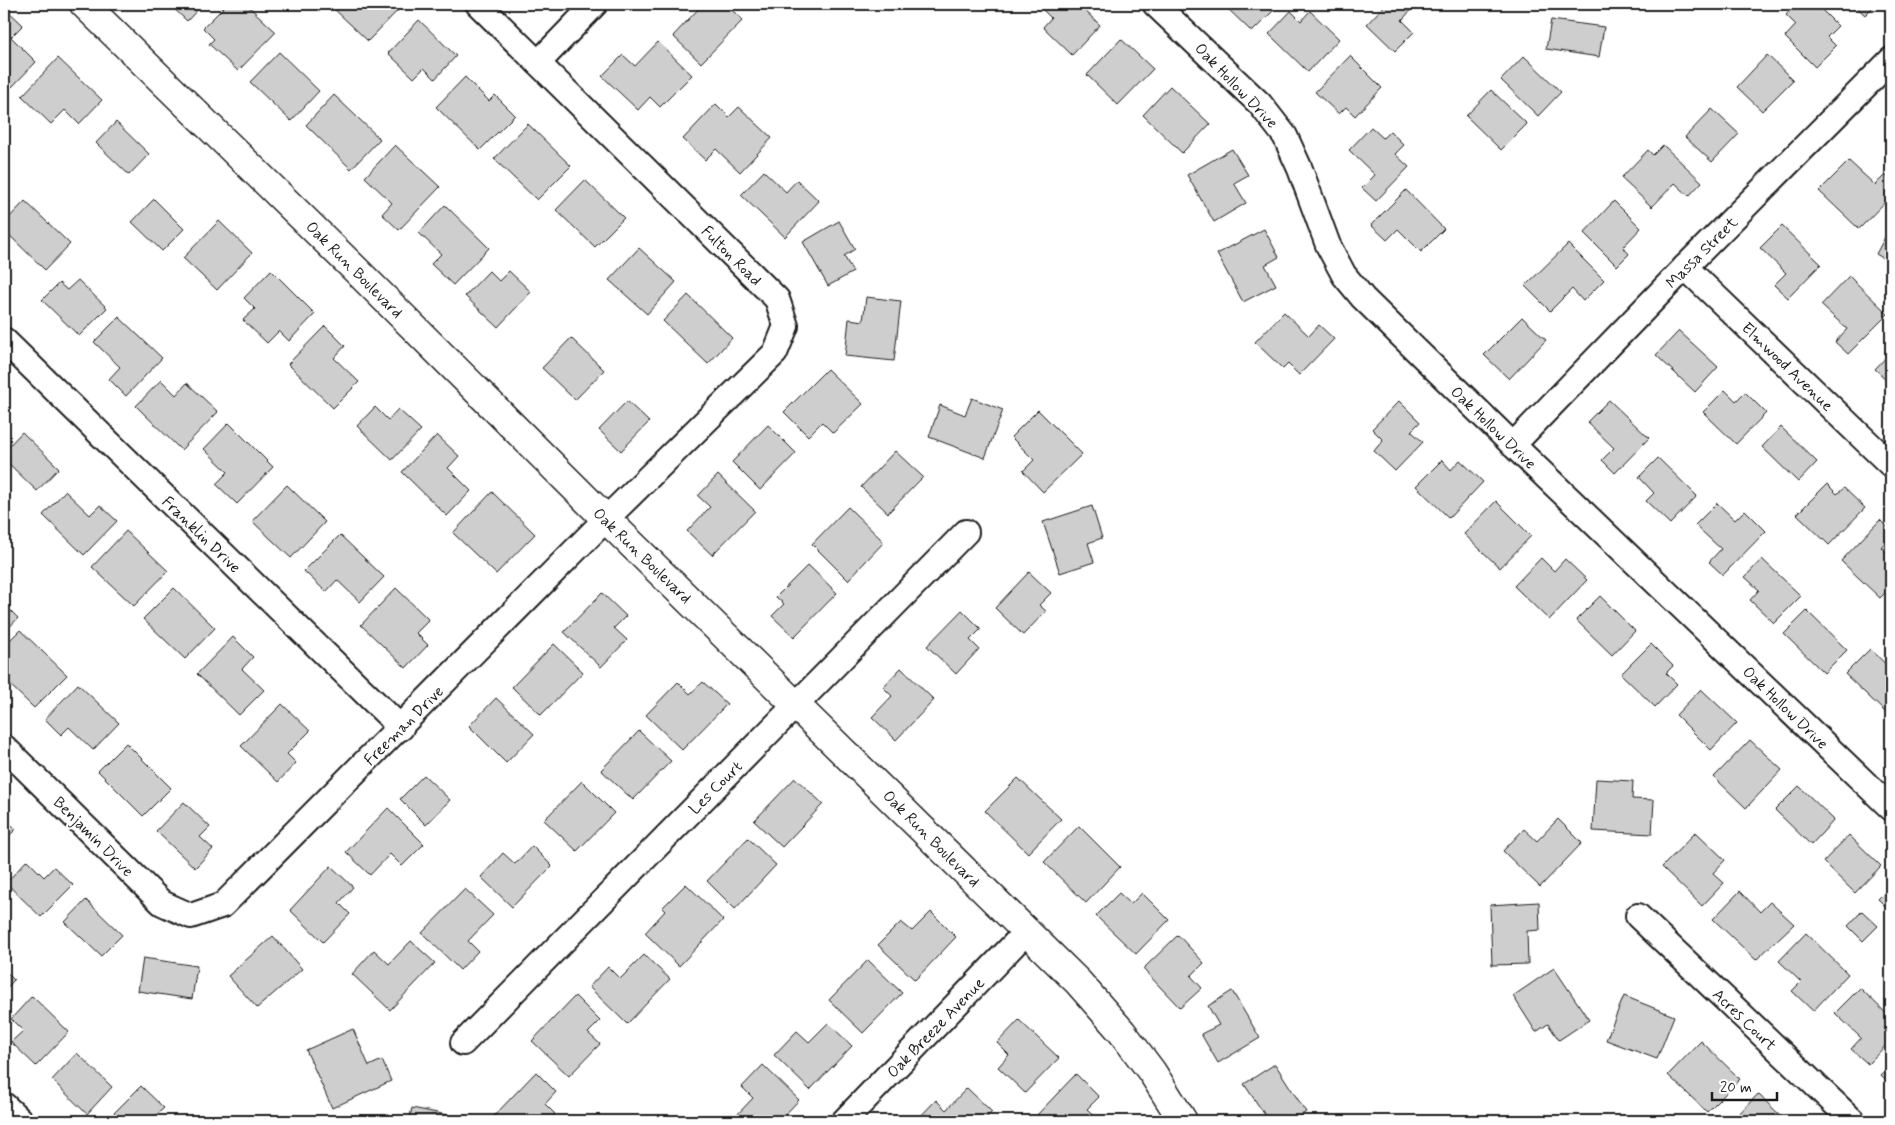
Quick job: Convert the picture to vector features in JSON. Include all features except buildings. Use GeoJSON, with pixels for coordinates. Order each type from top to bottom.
{"type":"FeatureCollection","features":[{"type":"Feature","properties":{"kind":"street","name":"Oak Run Boulevard"},"geometry":{"type":"LineString","coordinates":[[84,4],[363,276],[606,519],[1078,982],[1122,1032],[1152,1072],[1183,1121]]}},
{"type":"Feature","properties":{"kind":"street","name":"Fulton Road"},"geometry":{"type":"LineString","coordinates":[[478,4],[777,299],[786,326],[775,353],[606,519]]}},
{"type":"Feature","properties":{"kind":"street"},"geometry":{"type":"LineString","coordinates":[[538,63],[595,4]]}},
{"type":"Feature","properties":{"kind":"street","name":"Oak Hollow Drive"},"geometry":{"type":"LineString","coordinates":[[1155,4],[1260,104],[1285,136],[1300,169],[1328,245],[1350,283],[1362,298],[1513,446],[1891,808]]}},
{"type":"Feature","properties":{"kind":"street","name":"Massa Street"},"geometry":{"type":"LineString","coordinates":[[1513,446],[1685,267],[1887,73]]}},
{"type":"Feature","properties":{"kind":"street","name":"Elmwood Avenue"},"geometry":{"type":"LineString","coordinates":[[1685,267],[1891,465]]}},
{"type":"Feature","properties":{"kind":"street","name":"Franklin Drive"},"geometry":{"type":"LineString","coordinates":[[4,340],[401,728]]}},
{"type":"Feature","properties":{"kind":"street","name":"Freeman Drive"},"geometry":{"type":"LineString","coordinates":[[191,916],[223,906],[606,519]]}},
{"type":"Feature","properties":{"kind":"street","name":"Les Court"},"geometry":{"type":"LineString","coordinates":[[464,1043],[966,532]]}},
{"type":"Feature","properties":{"kind":"street","name":"Benjamin Drive"},"geometry":{"type":"LineString","coordinates":[[4,747],[162,903],[191,916]]}},
{"type":"Feature","properties":{"kind":"street","name":"Acres Court"},"geometry":{"type":"LineString","coordinates":[[1638,916],[1853,1121]]}},
{"type":"Feature","properties":{"kind":"street","name":"Oak Breeze Avenue"},"geometry":{"type":"LineString","coordinates":[[844,1121],[1026,932]]}},
{"type":"Feature","properties":{"kind":"street"},"geometry":{"type":"LineString","coordinates":[[4,1104],[21,1121]]}}]}
